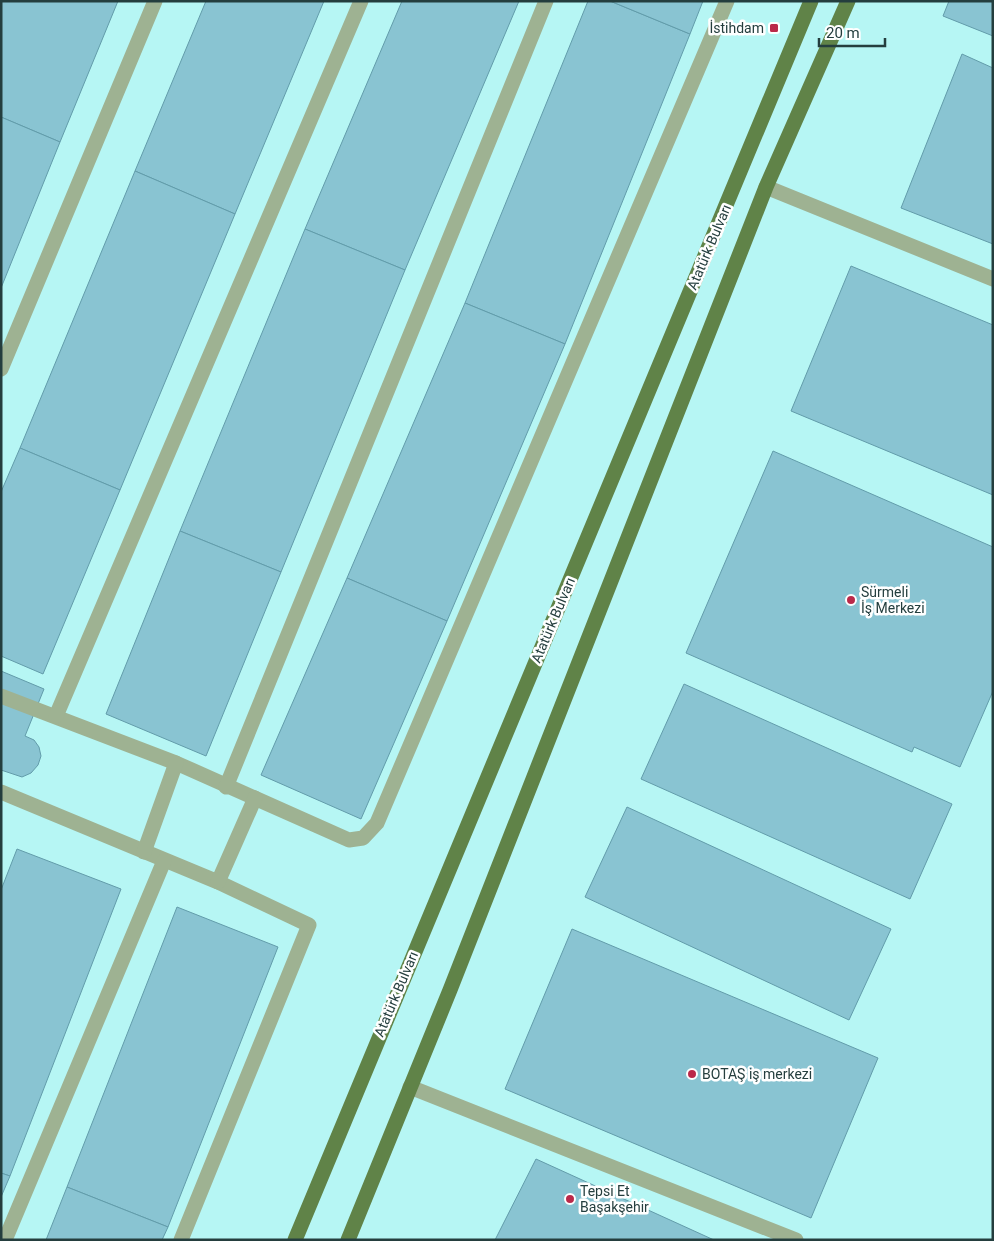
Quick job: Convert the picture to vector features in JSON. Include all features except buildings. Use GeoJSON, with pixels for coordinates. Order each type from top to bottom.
{"type":"FeatureCollection","features":[{"type":"Feature","properties":{"kind":"main road","name":"Atatürk Bulvarı"},"geometry":{"type":"LineString","coordinates":[[295,1240],[812,1]]}},
{"type":"Feature","properties":{"kind":"main road"},"geometry":{"type":"LineString","coordinates":[[348,1240],[410,1088],[766,187],[848,1]]}},
{"type":"Feature","properties":{"kind":"street"},"geometry":{"type":"LineString","coordinates":[[1,369],[155,1]]}},
{"type":"Feature","properties":{"kind":"street"},"geometry":{"type":"LineString","coordinates":[[56,716],[361,1]]}},
{"type":"Feature","properties":{"kind":"street"},"geometry":{"type":"LineString","coordinates":[[226,787],[546,1]]}},
{"type":"Feature","properties":{"kind":"street"},"geometry":{"type":"LineString","coordinates":[[1,696],[176,763],[226,787],[349,840],[364,838],[378,823],[727,1]]}},
{"type":"Feature","properties":{"kind":"street"},"geometry":{"type":"LineString","coordinates":[[766,187],[993,279]]}},
{"type":"Feature","properties":{"kind":"street"},"geometry":{"type":"LineString","coordinates":[[144,852],[176,763]]}},
{"type":"Feature","properties":{"kind":"street"},"geometry":{"type":"LineString","coordinates":[[1,792],[218,882],[309,925],[181,1240]]}},
{"type":"Feature","properties":{"kind":"street"},"geometry":{"type":"LineString","coordinates":[[218,882],[255,798]]}},
{"type":"Feature","properties":{"kind":"street"},"geometry":{"type":"LineString","coordinates":[[5,1240],[164,861]]}},
{"type":"Feature","properties":{"kind":"street"},"geometry":{"type":"LineString","coordinates":[[410,1088],[796,1240]]}},
{"type":"Feature","properties":{"kind":"place","name":"İstihdam"},"geometry":{"type":"Point","coordinates":[774,28]}},
{"type":"Feature","properties":{"kind":"place","name":"Sürmeli İş Merkezi"},"geometry":{"type":"Point","coordinates":[851,600]}},
{"type":"Feature","properties":{"kind":"place","name":"BOTAŞ iş merkezi"},"geometry":{"type":"Point","coordinates":[692,1074]}},
{"type":"Feature","properties":{"kind":"place","name":"Tepsi Et Başakşehir"},"geometry":{"type":"Point","coordinates":[570,1199]}}]}
